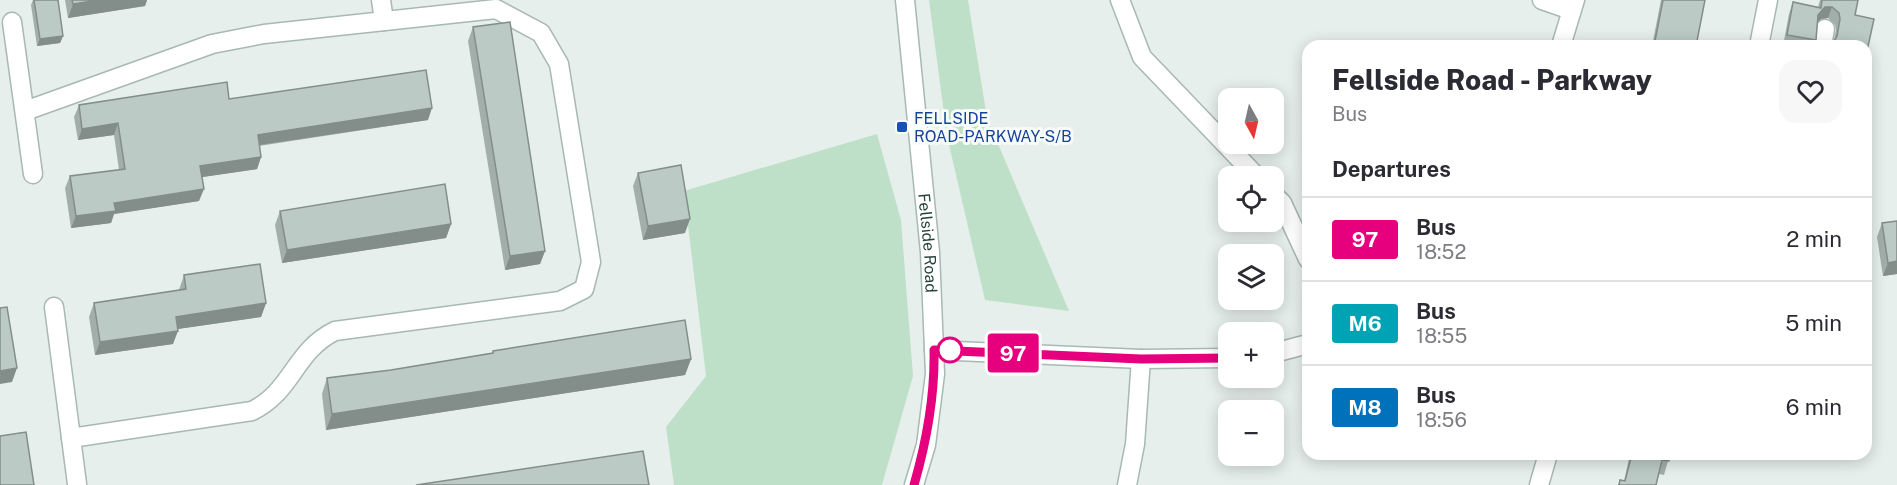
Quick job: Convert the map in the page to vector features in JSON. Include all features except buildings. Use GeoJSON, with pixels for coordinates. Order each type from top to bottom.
{"type":"FeatureCollection","features":[{"type":"Feature","properties":{"kind":"street"},"geometry":{"type":"LineString","coordinates":[[381,0],[384,21]]}},
{"type":"Feature","properties":{"kind":"street","name":"Fellside Road"},"geometry":{"type":"LineString","coordinates":[[904,0],[930,252],[934,350],[932,410],[926,445],[914,485]]}},
{"type":"Feature","properties":{"kind":"street"},"geometry":{"type":"LineString","coordinates":[[1120,0],[1142,57],[1246,166]]}},
{"type":"Feature","properties":{"kind":"street"},"geometry":{"type":"LineString","coordinates":[[1542,0],[1573,5],[1563,40]]}},
{"type":"Feature","properties":{"kind":"street"},"geometry":{"type":"LineString","coordinates":[[1760,40],[1768,0]]}},
{"type":"Feature","properties":{"kind":"street"},"geometry":{"type":"LineString","coordinates":[[25,111],[212,44],[264,34],[496,9],[541,33],[559,64],[591,262],[584,289],[560,301],[335,331],[319,339],[308,349],[281,390],[267,404],[252,411],[71,438]]}},
{"type":"Feature","properties":{"kind":"street"},"geometry":{"type":"LineString","coordinates":[[12,22],[33,174]]}},
{"type":"Feature","properties":{"kind":"street"},"geometry":{"type":"LineString","coordinates":[[1284,207],[1302,245]]}},
{"type":"Feature","properties":{"kind":"street"},"geometry":{"type":"LineString","coordinates":[[54,307],[77,484]]}},
{"type":"Feature","properties":{"kind":"street"},"geometry":{"type":"LineString","coordinates":[[1284,350],[1302,345]]}},
{"type":"Feature","properties":{"kind":"street"},"geometry":{"type":"LineString","coordinates":[[934,350],[1141,359],[1218,358]]}},
{"type":"Feature","properties":{"kind":"street"},"geometry":{"type":"LineString","coordinates":[[1127,485],[1135,444],[1141,359]]}},
{"type":"Feature","properties":{"kind":"street"},"geometry":{"type":"LineString","coordinates":[[1539,485],[1546,460]]}},
{"type":"Feature","properties":{"kind":"green space"},"geometry":{"type":"Polygon","coordinates":[[[929,0],[968,0],[987,118],[1069,311],[985,300],[947,136],[929,0]]]}},
{"type":"Feature","properties":{"kind":"green space"},"geometry":{"type":"Polygon","coordinates":[[[877,134],[901,220],[913,376],[882,485],[674,485],[666,427],[706,376],[684,191],[877,134]]]}},
{"type":"Feature","properties":{"kind":"bus line","name":"97"},"geometry":{"type":"LineString","coordinates":[[914,485],[926,445],[932,410],[934,350],[1141,359],[1218,359]]}},
{"type":"Feature","properties":{"kind":"place","name":"FELLSIDE ROAD-PARKWAY-S/B"},"geometry":{"type":"Point","coordinates":[902,127]}}]}
